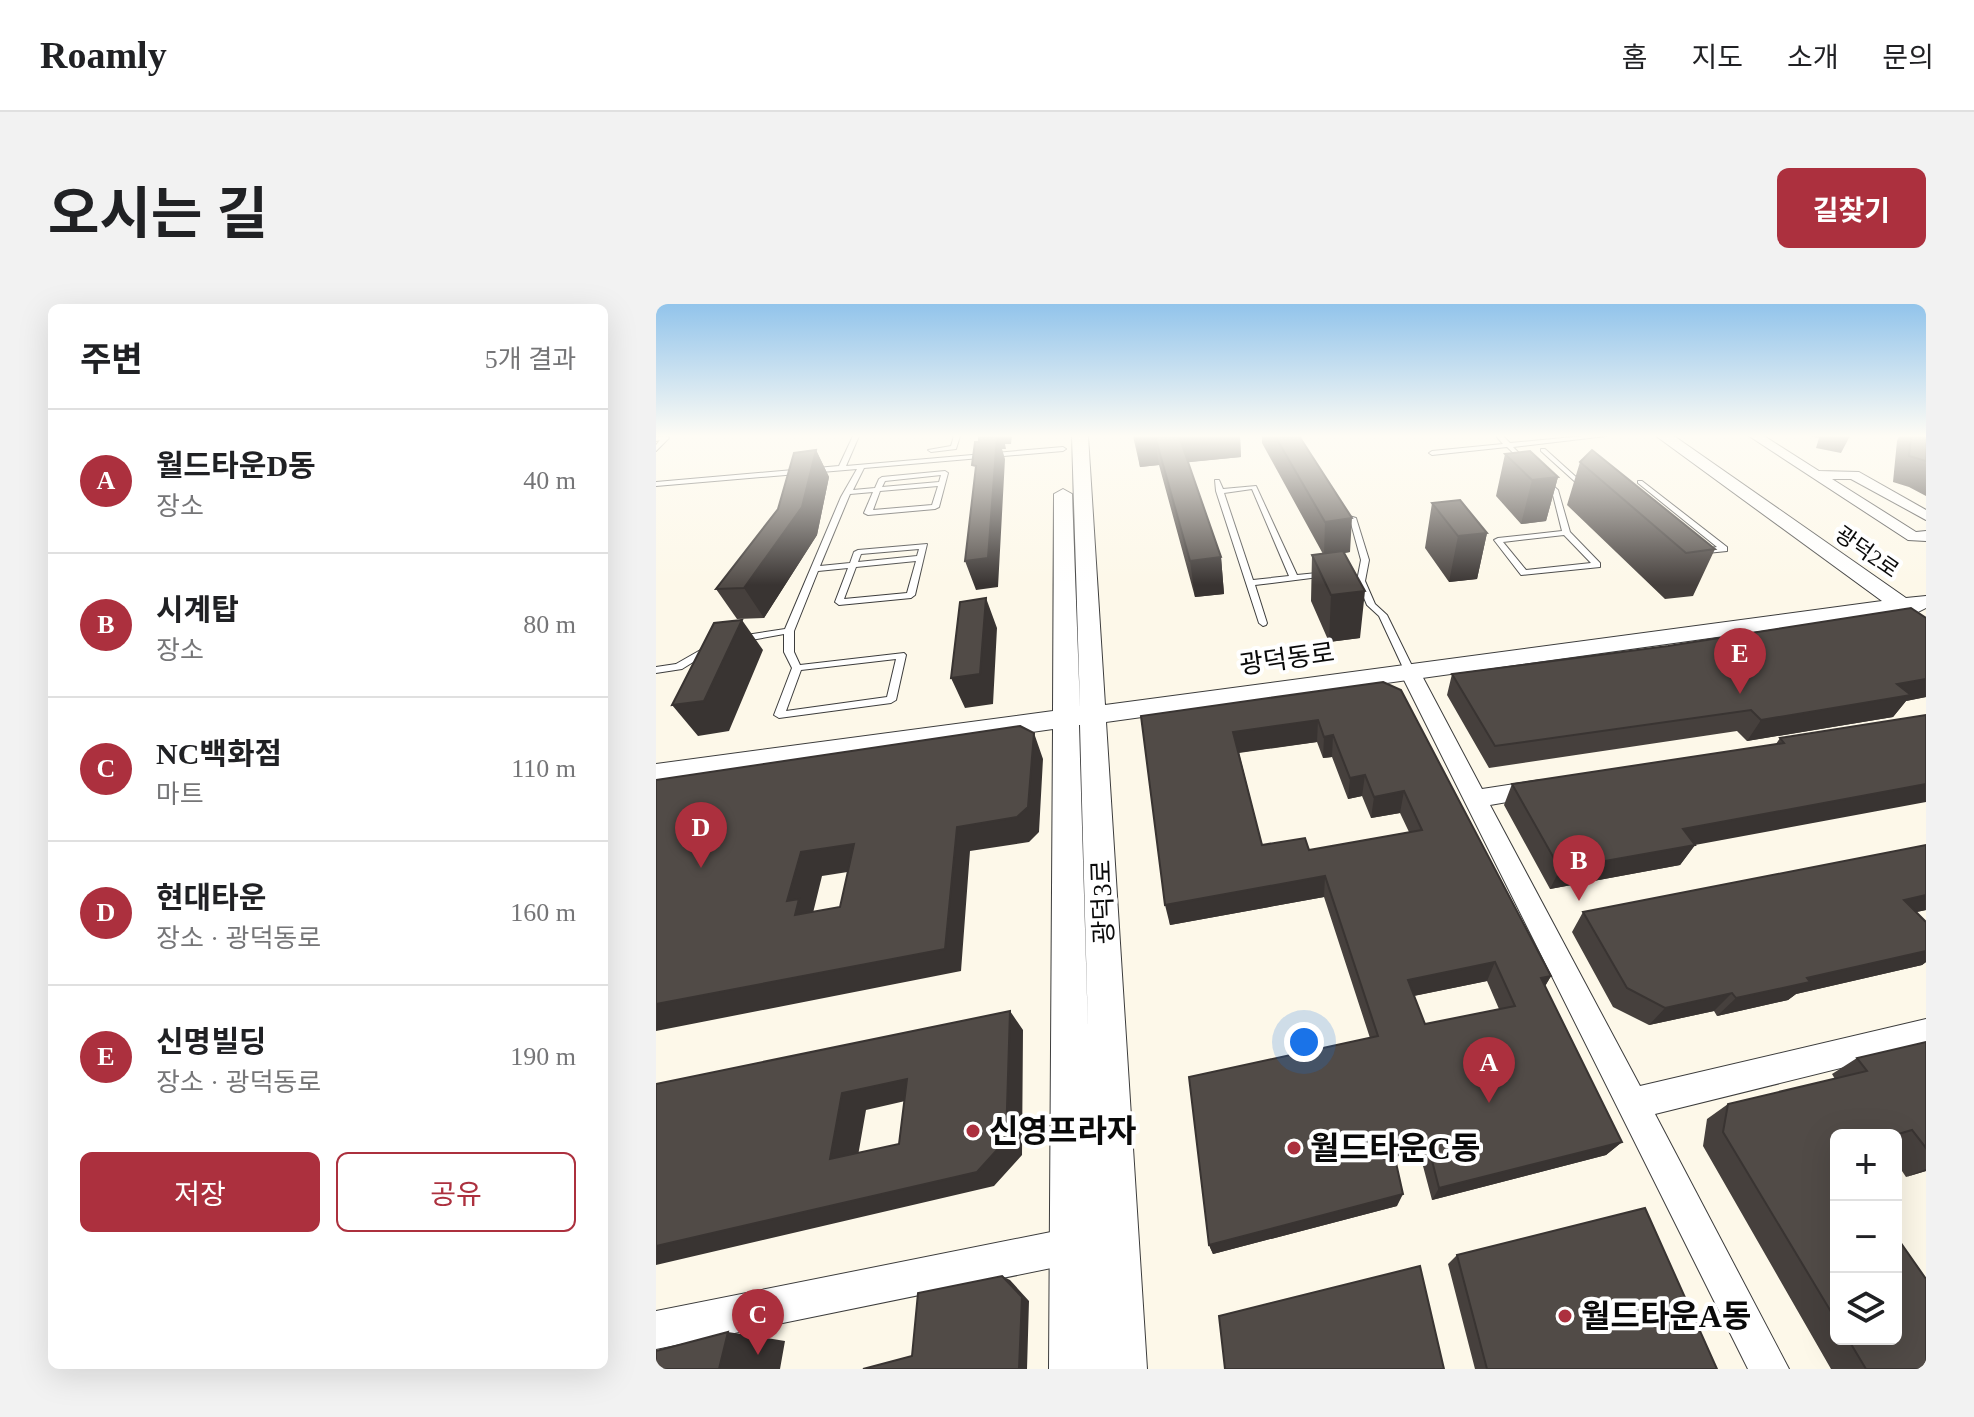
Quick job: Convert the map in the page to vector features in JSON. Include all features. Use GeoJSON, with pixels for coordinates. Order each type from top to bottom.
{"type":"FeatureCollection","features":[{"type":"Feature","properties":{"kind":"street","name":"광덕3로"},"geometry":{"type":"LineString","coordinates":[[1071,486],[1080,717],[1122,1369]]}},
{"type":"Feature","properties":{"kind":"street","name":"광덕2로"},"geometry":{"type":"LineString","coordinates":[[1738,486],[1914,604],[1926,623]]}},
{"type":"Feature","properties":{"kind":"street"},"geometry":{"type":"LineString","coordinates":[[1831,486],[1913,537],[1926,536]]}},
{"type":"Feature","properties":{"kind":"street"},"geometry":{"type":"LineString","coordinates":[[1873,486],[1926,516]]}},
{"type":"Feature","properties":{"kind":"street","name":"광덕동로"},"geometry":{"type":"LineString","coordinates":[[656,774],[1914,604]]}},
{"type":"Feature","properties":{"kind":"street"},"geometry":{"type":"LineString","coordinates":[[1410,672],[1769,1369]]}},
{"type":"Feature","properties":{"kind":"street","name":"광덕3로"},"geometry":{"type":"LineString","coordinates":[[1074,1369],[1071,1246],[1080,717]]}},
{"type":"Feature","properties":{"kind":"street"},"geometry":{"type":"LineString","coordinates":[[1475,799],[1568,783]]}},
{"type":"Feature","properties":{"kind":"street"},"geometry":{"type":"LineString","coordinates":[[1633,1104],[1926,1033]]}},
{"type":"Feature","properties":{"kind":"street"},"geometry":{"type":"LineString","coordinates":[[656,1330],[1071,1246]]}},
{"type":"Feature","properties":{"kind":"lane"},"geometry":{"type":"LineString","coordinates":[[797,668],[901,655],[891,700],[779,715],[797,668],[789,652],[789,631],[851,486]]}},
{"type":"Feature","properties":{"kind":"lane"},"geometry":{"type":"LineString","coordinates":[[879,486],[868,513],[935,507],[941,486]]}},
{"type":"Feature","properties":{"kind":"lane"},"geometry":{"type":"LineString","coordinates":[[1218,486],[1263,623]]}},
{"type":"Feature","properties":{"kind":"lane"},"geometry":{"type":"LineString","coordinates":[[1551,486],[1555,490],[1566,533],[1597,565],[1524,573],[1498,540],[1566,533]]}},
{"type":"Feature","properties":{"kind":"lane"},"geometry":{"type":"LineString","coordinates":[[1555,490],[1595,486]]}},
{"type":"Feature","properties":{"kind":"lane"},"geometry":{"type":"LineString","coordinates":[[1645,486],[1724,549],[1685,554]]}},
{"type":"Feature","properties":{"kind":"lane"},"geometry":{"type":"LineString","coordinates":[[1220,491],[1254,487],[1294,578]]}},
{"type":"Feature","properties":{"kind":"lane"},"geometry":{"type":"LineString","coordinates":[[848,492],[878,489]]}},
{"type":"Feature","properties":{"kind":"lane"},"geometry":{"type":"LineString","coordinates":[[1352,518],[1365,560],[1361,581],[1371,605],[1383,615],[1410,672]]}},
{"type":"Feature","properties":{"kind":"lane"},"geometry":{"type":"LineString","coordinates":[[924,546],[911,595],[839,602],[853,565],[858,552],[924,546]]}},
{"type":"Feature","properties":{"kind":"lane"},"geometry":{"type":"LineString","coordinates":[[815,569],[853,565]]}},
{"type":"Feature","properties":{"kind":"lane"},"geometry":{"type":"LineString","coordinates":[[1349,572],[1363,570]]}},
{"type":"Feature","properties":{"kind":"lane"},"geometry":{"type":"LineString","coordinates":[[1250,583],[1335,573]]}},
{"type":"Feature","properties":{"kind":"lane"},"geometry":{"type":"LineString","coordinates":[[731,640],[789,631]]}},
{"type":"Feature","properties":{"kind":"lane"},"geometry":{"type":"LineString","coordinates":[[656,670],[679,667],[717,643]]}},
{"type":"Feature","properties":{"kind":"building"},"geometry":{"type":"Polygon","coordinates":[[[785,486],[807,486],[802,507],[744,588],[716,589],[778,509],[785,486]]]}},
{"type":"Feature","properties":{"kind":"building"},"geometry":{"type":"Polygon","coordinates":[[[974,486],[993,486],[988,558],[965,561],[974,486]]]}},
{"type":"Feature","properties":{"kind":"building"},"geometry":{"type":"Polygon","coordinates":[[[1169,486],[1196,486],[1221,557],[1190,561],[1169,486]]]}},
{"type":"Feature","properties":{"kind":"building"},"geometry":{"type":"Polygon","coordinates":[[[1304,486],[1331,486],[1352,518],[1325,522],[1304,486]]]}},
{"type":"Feature","properties":{"kind":"building"},"geometry":{"type":"Polygon","coordinates":[[[1608,486],[1636,486],[1715,549],[1686,553],[1608,486]]]}},
{"type":"Feature","properties":{"kind":"building"},"geometry":{"type":"Polygon","coordinates":[[[1460,500],[1487,533],[1458,536],[1432,503],[1460,500]]]}},
{"type":"Feature","properties":{"kind":"building"},"geometry":{"type":"Polygon","coordinates":[[[1343,551],[1365,591],[1331,595],[1312,555],[1343,551]]]}},
{"type":"Feature","properties":{"kind":"building"},"geometry":{"type":"Polygon","coordinates":[[[986,598],[980,674],[951,678],[960,602],[986,598]]]}},
{"type":"Feature","properties":{"kind":"building"},"geometry":{"type":"Polygon","coordinates":[[[1911,608],[1926,618],[1926,679],[1897,684],[1911,695],[1761,720],[1751,710],[1495,746],[1452,674],[1668,646],[1911,608]]]}},
{"type":"Feature","properties":{"kind":"building"},"geometry":{"type":"Polygon","coordinates":[[[742,620],[704,701],[672,705],[714,623],[742,620]]]}},
{"type":"Feature","properties":{"kind":"building"},"geometry":{"type":"Polygon","coordinates":[[[1383,682],[1401,690],[1551,976],[1541,978],[1622,1142],[1439,1188],[1426,1137],[1392,1145],[1403,1194],[1209,1245],[1189,1077],[1378,1036],[1325,876],[1165,905],[1141,716],[1383,682]],[[1318,720],[1233,732],[1262,845],[1305,838],[1309,850],[1422,830],[1404,791],[1374,797],[1365,775],[1350,778],[1333,735],[1324,737],[1318,720]],[[1495,962],[1408,980],[1425,1024],[1515,1006],[1495,962]]]}},
{"type":"Feature","properties":{"kind":"building"},"geometry":{"type":"Polygon","coordinates":[[[1926,715],[1926,784],[1683,829],[1695,845],[1560,869],[1512,784],[1784,743],[1780,738],[1926,715]]]}},
{"type":"Feature","properties":{"kind":"building"},"geometry":{"type":"Polygon","coordinates":[[[1020,726],[1034,733],[1028,807],[1017,817],[957,827],[945,949],[656,1004],[656,780],[1020,726]],[[854,844],[801,852],[787,901],[799,899],[795,915],[840,907],[854,844]]]}},
{"type":"Feature","properties":{"kind":"building"},"geometry":{"type":"Polygon","coordinates":[[[1926,845],[1926,895],[1904,900],[1926,922],[1926,951],[1736,998],[1732,993],[1665,1008],[1627,988],[1583,912],[1926,845]]]}},
{"type":"Feature","properties":{"kind":"building"},"geometry":{"type":"Polygon","coordinates":[[[1010,1011],[1006,1140],[977,1172],[656,1246],[656,1084],[1010,1011]],[[907,1079],[842,1093],[830,1159],[899,1144],[907,1079]]]}},
{"type":"Feature","properties":{"kind":"building"},"geometry":{"type":"Polygon","coordinates":[[[1926,1042],[1926,1148],[1912,1130],[1902,1133],[1902,1129],[1830,1129],[1830,1310],[1723,1132],[1728,1104],[1867,1071],[1857,1058],[1926,1042]]]}},
{"type":"Feature","properties":{"kind":"building","name":"월드타운A동"},"geometry":{"type":"Polygon","coordinates":[[[1645,1208],[1717,1369],[1487,1369],[1457,1255],[1645,1208]]]}},
{"type":"Feature","properties":{"kind":"building"},"geometry":{"type":"Polygon","coordinates":[[[1902,1245],[1926,1279],[1926,1369],[1866,1369],[1852,1345],[1902,1345],[1902,1245]]]}},
{"type":"Feature","properties":{"kind":"building"},"geometry":{"type":"Polygon","coordinates":[[[1420,1266],[1444,1369],[1225,1369],[1219,1316],[1420,1266]]]}},
{"type":"Feature","properties":{"kind":"building"},"geometry":{"type":"Polygon","coordinates":[[[1002,1276],[1022,1297],[1019,1369],[863,1369],[912,1356],[918,1293],[1002,1276]]]}},
{"type":"Feature","properties":{"kind":"building"},"geometry":{"type":"Polygon","coordinates":[[[728,1332],[719,1369],[656,1369],[656,1351],[728,1332]]]}},
{"type":"Feature","properties":{"kind":"place","name":"신명빌딩"},"geometry":{"type":"Point","coordinates":[1740,694]}},
{"type":"Feature","properties":{"kind":"place","name":"현대타운"},"geometry":{"type":"Point","coordinates":[701,868]}},
{"type":"Feature","properties":{"kind":"place","name":"시계탑"},"geometry":{"type":"Point","coordinates":[1579,901]}},
{"type":"Feature","properties":{"kind":"place","name":"월드타운D동"},"geometry":{"type":"Point","coordinates":[1489,1103]}},
{"type":"Feature","properties":{"kind":"place","name":"신영프라자"},"geometry":{"type":"Point","coordinates":[973,1131]}},
{"type":"Feature","properties":{"kind":"place","name":"월드타운C동"},"geometry":{"type":"Point","coordinates":[1294,1148]}},
{"type":"Feature","properties":{"kind":"place","name":"월드타운A동"},"geometry":{"type":"Point","coordinates":[1565,1316]}},
{"type":"Feature","properties":{"kind":"place","name":"NC백화점"},"geometry":{"type":"Point","coordinates":[758,1355]}}]}
